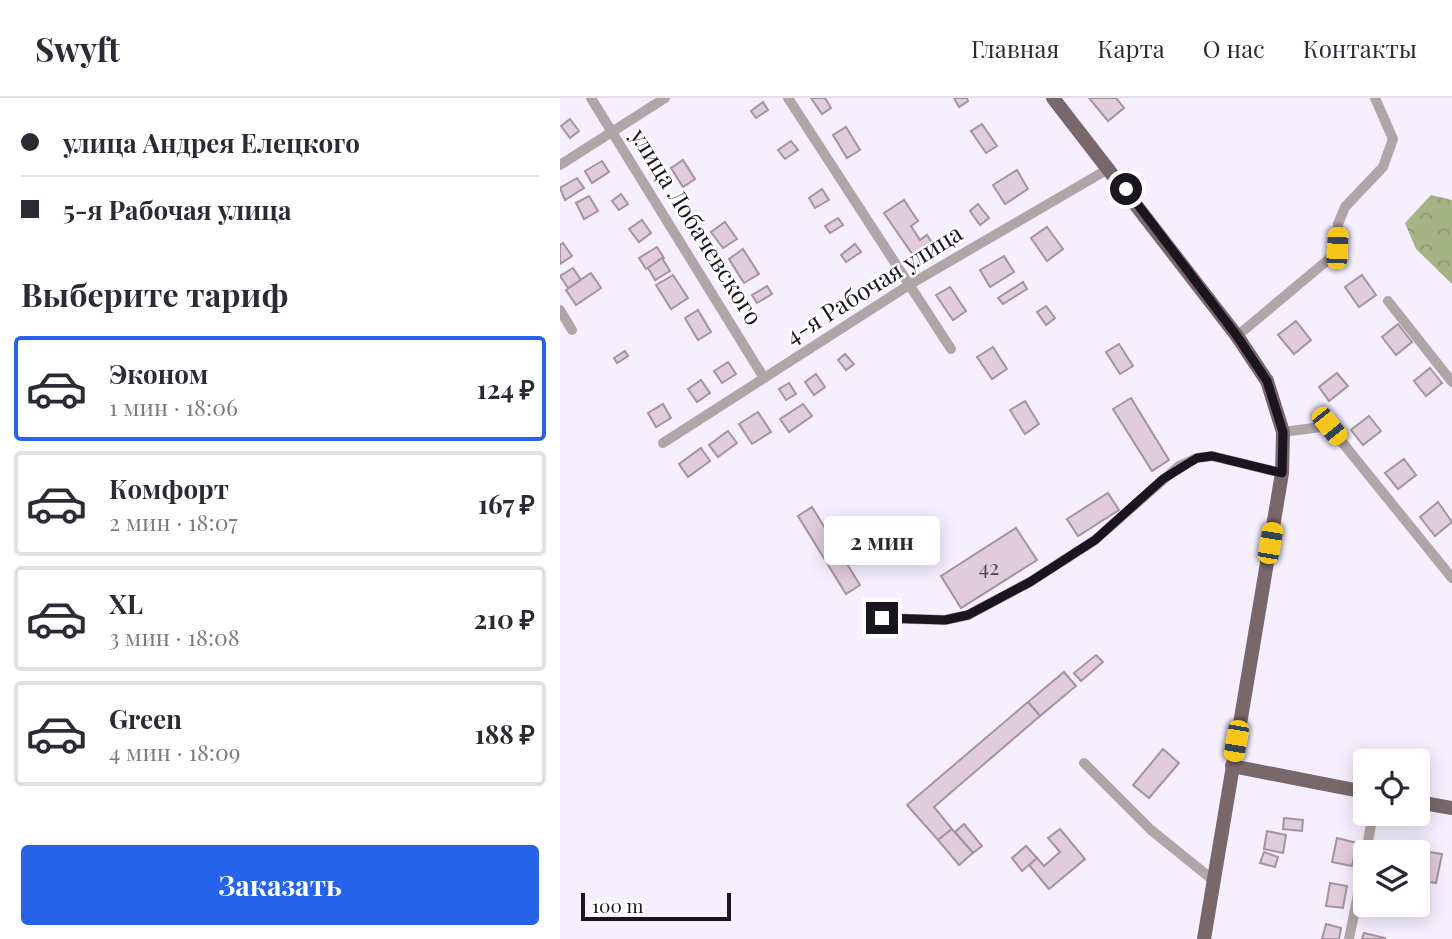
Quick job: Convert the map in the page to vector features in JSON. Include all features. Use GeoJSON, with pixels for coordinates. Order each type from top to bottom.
{"type":"FeatureCollection","features":[{"type":"Feature","properties":{"kind":"main road"},"geometry":{"type":"LineString","coordinates":[[1053,98],[1110,168],[1237,336],[1267,381],[1283,432],[1282,473],[1204,939]]}},
{"type":"Feature","properties":{"kind":"main road"},"geometry":{"type":"LineString","coordinates":[[1232,766],[1353,790]]}},
{"type":"Feature","properties":{"kind":"main road"},"geometry":{"type":"LineString","coordinates":[[1430,804],[1452,808]]}},
{"type":"Feature","properties":{"kind":"street","name":"улица Лобачевского"},"geometry":{"type":"LineString","coordinates":[[591,98],[764,378]]}},
{"type":"Feature","properties":{"kind":"street"},"geometry":{"type":"LineString","coordinates":[[560,164],[665,98]]}},
{"type":"Feature","properties":{"kind":"street"},"geometry":{"type":"LineString","coordinates":[[788,98],[951,348]]}},
{"type":"Feature","properties":{"kind":"street"},"geometry":{"type":"LineString","coordinates":[[1237,336],[1329,259],[1337,248],[1338,224],[1345,207],[1383,167],[1393,139],[1375,98]]}},
{"type":"Feature","properties":{"kind":"street","name":"4-я Рабочая улица"},"geometry":{"type":"LineString","coordinates":[[663,443],[909,285],[1110,168]]}},
{"type":"Feature","properties":{"kind":"street"},"geometry":{"type":"LineString","coordinates":[[1388,301],[1452,382]]}},
{"type":"Feature","properties":{"kind":"street"},"geometry":{"type":"LineString","coordinates":[[560,310],[572,330]]}},
{"type":"Feature","properties":{"kind":"street"},"geometry":{"type":"LineString","coordinates":[[1283,432],[1329,426],[1452,578]]}},
{"type":"Feature","properties":{"kind":"street"},"geometry":{"type":"LineString","coordinates":[[882,618],[945,620],[968,615],[1030,582],[1095,540],[1169,475],[1197,458],[1212,456],[1282,473]]}},
{"type":"Feature","properties":{"kind":"street"},"geometry":{"type":"LineString","coordinates":[[1084,763],[1151,830],[1213,880]]}},
{"type":"Feature","properties":{"kind":"street"},"geometry":{"type":"LineString","coordinates":[[1349,939],[1353,917]]}},
{"type":"Feature","properties":{"kind":"green space"},"geometry":{"type":"Polygon","coordinates":[[[1431,195],[1452,200],[1452,284],[1416,249],[1405,223],[1431,195]]]}},
{"type":"Feature","properties":{"kind":"building"},"geometry":{"type":"Polygon","coordinates":[[[811,98],[825,98],[831,108],[822,114],[811,98]]]}},
{"type":"Feature","properties":{"kind":"building"},"geometry":{"type":"Polygon","coordinates":[[[954,98],[967,98],[968,101],[959,107],[954,98]]]}},
{"type":"Feature","properties":{"kind":"building"},"geometry":{"type":"Polygon","coordinates":[[[1089,98],[1116,98],[1124,108],[1108,121],[1089,98]]]}},
{"type":"Feature","properties":{"kind":"building"},"geometry":{"type":"Polygon","coordinates":[[[763,102],[768,110],[756,118],[751,111],[763,102]]]}},
{"type":"Feature","properties":{"kind":"building"},"geometry":{"type":"Polygon","coordinates":[[[570,119],[579,131],[570,138],[561,126],[570,119]]]}},
{"type":"Feature","properties":{"kind":"building"},"geometry":{"type":"Polygon","coordinates":[[[982,124],[997,146],[986,153],[971,131],[982,124]]]}},
{"type":"Feature","properties":{"kind":"building"},"geometry":{"type":"Polygon","coordinates":[[[846,127],[860,150],[847,158],[833,135],[846,127]]]}},
{"type":"Feature","properties":{"kind":"building"},"geometry":{"type":"Polygon","coordinates":[[[791,141],[798,150],[785,159],[778,150],[791,141]]]}},
{"type":"Feature","properties":{"kind":"building"},"geometry":{"type":"Polygon","coordinates":[[[683,160],[695,179],[683,187],[671,168],[683,160]]]}},
{"type":"Feature","properties":{"kind":"building"},"geometry":{"type":"Polygon","coordinates":[[[602,161],[609,172],[592,183],[585,171],[602,161]]]}},
{"type":"Feature","properties":{"kind":"building"},"geometry":{"type":"Polygon","coordinates":[[[1017,170],[1028,189],[1005,204],[993,185],[1017,170]]]}},
{"type":"Feature","properties":{"kind":"building"},"geometry":{"type":"Polygon","coordinates":[[[577,178],[584,188],[565,200],[560,188],[577,178]]]}},
{"type":"Feature","properties":{"kind":"building"},"geometry":{"type":"Polygon","coordinates":[[[822,189],[829,200],[815,208],[809,198],[822,189]]]}},
{"type":"Feature","properties":{"kind":"building"},"geometry":{"type":"Polygon","coordinates":[[[621,194],[628,204],[619,210],[612,201],[621,194]]]}},
{"type":"Feature","properties":{"kind":"building"},"geometry":{"type":"Polygon","coordinates":[[[589,196],[598,211],[584,219],[576,203],[589,196]]]}},
{"type":"Feature","properties":{"kind":"building"},"geometry":{"type":"Polygon","coordinates":[[[904,200],[918,221],[911,226],[920,240],[927,235],[935,248],[917,261],[884,213],[904,200]]]}},
{"type":"Feature","properties":{"kind":"building"},"geometry":{"type":"Polygon","coordinates":[[[978,204],[989,218],[980,225],[970,211],[978,204]]]}},
{"type":"Feature","properties":{"kind":"building"},"geometry":{"type":"Polygon","coordinates":[[[838,218],[843,225],[830,233],[825,226],[838,218]]]}},
{"type":"Feature","properties":{"kind":"building"},"geometry":{"type":"Polygon","coordinates":[[[642,220],[651,233],[639,242],[629,229],[642,220]]]}},
{"type":"Feature","properties":{"kind":"building"},"geometry":{"type":"Polygon","coordinates":[[[725,222],[737,239],[723,248],[711,232],[725,222]]]}},
{"type":"Feature","properties":{"kind":"building"},"geometry":{"type":"Polygon","coordinates":[[[1047,227],[1063,249],[1047,261],[1031,238],[1047,227]]]}},
{"type":"Feature","properties":{"kind":"building"},"geometry":{"type":"Polygon","coordinates":[[[563,243],[572,256],[560,264],[560,245],[563,243]]]}},
{"type":"Feature","properties":{"kind":"building"},"geometry":{"type":"Polygon","coordinates":[[[855,244],[861,252],[846,262],[841,255],[855,244]]]}},
{"type":"Feature","properties":{"kind":"building"},"geometry":{"type":"Polygon","coordinates":[[[657,247],[664,258],[646,269],[639,258],[657,247]]]}},
{"type":"Feature","properties":{"kind":"building"},"geometry":{"type":"Polygon","coordinates":[[[743,249],[759,274],[744,283],[729,259],[743,249]]]}},
{"type":"Feature","properties":{"kind":"building"},"geometry":{"type":"Polygon","coordinates":[[[1004,256],[1014,272],[990,287],[980,270],[1004,256]]]}},
{"type":"Feature","properties":{"kind":"building"},"geometry":{"type":"Polygon","coordinates":[[[662,258],[670,271],[655,280],[648,268],[662,258]]]}},
{"type":"Feature","properties":{"kind":"building"},"geometry":{"type":"Polygon","coordinates":[[[573,268],[581,280],[568,288],[560,276],[573,268]]]}},
{"type":"Feature","properties":{"kind":"building"},"geometry":{"type":"Polygon","coordinates":[[[591,273],[601,288],[576,305],[566,290],[591,273]]]}},
{"type":"Feature","properties":{"kind":"building"},"geometry":{"type":"Polygon","coordinates":[[[673,275],[688,298],[671,309],[656,285],[673,275]]]}},
{"type":"Feature","properties":{"kind":"building"},"geometry":{"type":"Polygon","coordinates":[[[1362,275],[1376,295],[1359,307],[1345,287],[1362,275]]]}},
{"type":"Feature","properties":{"kind":"building"},"geometry":{"type":"Polygon","coordinates":[[[1023,282],[1027,289],[1003,304],[998,298],[1023,282]]]}},
{"type":"Feature","properties":{"kind":"building"},"geometry":{"type":"Polygon","coordinates":[[[767,286],[772,294],[757,303],[752,295],[767,286]]]}},
{"type":"Feature","properties":{"kind":"building"},"geometry":{"type":"Polygon","coordinates":[[[950,287],[966,311],[953,320],[936,295],[950,287]]]}},
{"type":"Feature","properties":{"kind":"building"},"geometry":{"type":"Polygon","coordinates":[[[1046,306],[1055,318],[1046,325],[1037,312],[1046,306]]]}},
{"type":"Feature","properties":{"kind":"building"},"geometry":{"type":"Polygon","coordinates":[[[698,310],[711,332],[698,340],[685,318],[698,310]]]}},
{"type":"Feature","properties":{"kind":"building"},"geometry":{"type":"Polygon","coordinates":[[[1296,321],[1311,340],[1294,354],[1278,335],[1296,321]]]}},
{"type":"Feature","properties":{"kind":"building"},"geometry":{"type":"Polygon","coordinates":[[[1398,324],[1412,342],[1396,355],[1382,337],[1398,324]]]}},
{"type":"Feature","properties":{"kind":"building"},"geometry":{"type":"Polygon","coordinates":[[[1119,344],[1133,366],[1120,374],[1106,352],[1119,344]]]}},
{"type":"Feature","properties":{"kind":"building"},"geometry":{"type":"Polygon","coordinates":[[[993,347],[1007,369],[992,379],[977,357],[993,347]]]}},
{"type":"Feature","properties":{"kind":"building"},"geometry":{"type":"Polygon","coordinates":[[[625,351],[628,356],[617,363],[614,358],[625,351]]]}},
{"type":"Feature","properties":{"kind":"building"},"geometry":{"type":"Polygon","coordinates":[[[845,354],[854,364],[846,370],[838,360],[845,354]]]}},
{"type":"Feature","properties":{"kind":"building"},"geometry":{"type":"Polygon","coordinates":[[[728,362],[736,374],[722,383],[714,371],[728,362]]]}},
{"type":"Feature","properties":{"kind":"building"},"geometry":{"type":"Polygon","coordinates":[[[1430,368],[1442,383],[1426,396],[1414,381],[1430,368]]]}},
{"type":"Feature","properties":{"kind":"building"},"geometry":{"type":"Polygon","coordinates":[[[1337,373],[1348,386],[1329,401],[1319,387],[1337,373]]]}},
{"type":"Feature","properties":{"kind":"building"},"geometry":{"type":"Polygon","coordinates":[[[816,374],[825,387],[814,395],[805,382],[816,374]]]}},
{"type":"Feature","properties":{"kind":"building"},"geometry":{"type":"Polygon","coordinates":[[[701,380],[710,393],[697,402],[688,389],[701,380]]]}},
{"type":"Feature","properties":{"kind":"building"},"geometry":{"type":"Polygon","coordinates":[[[789,383],[796,394],[786,400],[779,389],[789,383]]]}},
{"type":"Feature","properties":{"kind":"building"},"geometry":{"type":"Polygon","coordinates":[[[1131,398],[1169,460],[1152,471],[1113,409],[1131,398]]]}},
{"type":"Feature","properties":{"kind":"building"},"geometry":{"type":"Polygon","coordinates":[[[1025,401],[1039,424],[1025,434],[1010,410],[1025,401]]]}},
{"type":"Feature","properties":{"kind":"building"},"geometry":{"type":"Polygon","coordinates":[[[663,404],[671,418],[656,427],[648,413],[663,404]]]}},
{"type":"Feature","properties":{"kind":"building"},"geometry":{"type":"Polygon","coordinates":[[[803,404],[812,416],[789,432],[780,419],[803,404]]]}},
{"type":"Feature","properties":{"kind":"building"},"geometry":{"type":"Polygon","coordinates":[[[758,412],[771,432],[752,444],[739,424],[758,412]]]}},
{"type":"Feature","properties":{"kind":"building"},"geometry":{"type":"Polygon","coordinates":[[[1369,416],[1381,431],[1363,445],[1351,430],[1369,416]]]}},
{"type":"Feature","properties":{"kind":"building"},"geometry":{"type":"Polygon","coordinates":[[[728,431],[737,443],[718,457],[709,445],[728,431]]]}},
{"type":"Feature","properties":{"kind":"building"},"geometry":{"type":"Polygon","coordinates":[[[701,448],[710,461],[688,477],[679,464],[701,448]]]}},
{"type":"Feature","properties":{"kind":"building"},"geometry":{"type":"Polygon","coordinates":[[[1404,459],[1416,475],[1398,489],[1385,473],[1404,459]]]}},
{"type":"Feature","properties":{"kind":"building"},"geometry":{"type":"Polygon","coordinates":[[[1108,493],[1119,510],[1078,536],[1067,519],[1108,493]]]}},
{"type":"Feature","properties":{"kind":"building"},"geometry":{"type":"Polygon","coordinates":[[[1438,502],[1452,522],[1435,536],[1420,517],[1438,502]]]}},
{"type":"Feature","properties":{"kind":"building"},"geometry":{"type":"Polygon","coordinates":[[[812,507],[860,585],[846,594],[798,516],[812,507]]]}},
{"type":"Feature","properties":{"kind":"building"},"geometry":{"type":"Polygon","coordinates":[[[1016,528],[1037,560],[961,608],[941,576],[1016,528]]]}},
{"type":"Feature","properties":{"kind":"building"},"geometry":{"type":"Polygon","coordinates":[[[1096,655],[1103,662],[1081,681],[1074,673],[1096,655]]]}},
{"type":"Feature","properties":{"kind":"building"},"geometry":{"type":"Polygon","coordinates":[[[1064,672],[1076,686],[1040,716],[1028,702],[1064,672]]]}},
{"type":"Feature","properties":{"kind":"building"},"geometry":{"type":"Polygon","coordinates":[[[1028,702],[1040,716],[934,807],[952,829],[938,840],[907,805],[1028,702]]]}},
{"type":"Feature","properties":{"kind":"building"},"geometry":{"type":"Polygon","coordinates":[[[1163,749],[1179,763],[1149,798],[1133,785],[1163,749]]]}},
{"type":"Feature","properties":{"kind":"building"},"geometry":{"type":"Polygon","coordinates":[[[1284,818],[1303,820],[1302,831],[1283,829],[1284,818]]]}},
{"type":"Feature","properties":{"kind":"building"},"geometry":{"type":"Polygon","coordinates":[[[964,824],[982,846],[973,853],[955,832],[964,824]]]}},
{"type":"Feature","properties":{"kind":"building"},"geometry":{"type":"Polygon","coordinates":[[[952,829],[973,853],[959,865],[938,840],[952,829]]]}},
{"type":"Feature","properties":{"kind":"building"},"geometry":{"type":"Polygon","coordinates":[[[1060,829],[1085,859],[1049,889],[1029,865],[1037,858],[1044,866],[1060,852],[1048,838],[1060,829]]]}},
{"type":"Feature","properties":{"kind":"building"},"geometry":{"type":"Polygon","coordinates":[[[1267,831],[1286,835],[1283,853],[1264,849],[1267,831]]]}},
{"type":"Feature","properties":{"kind":"building"},"geometry":{"type":"Polygon","coordinates":[[[1337,838],[1353,842],[1352,866],[1332,862],[1337,838]]]}},
{"type":"Feature","properties":{"kind":"building"},"geometry":{"type":"Polygon","coordinates":[[[1026,846],[1037,858],[1022,871],[1012,858],[1026,846]]]}},
{"type":"Feature","properties":{"kind":"building"},"geometry":{"type":"Polygon","coordinates":[[[1264,852],[1278,857],[1275,867],[1260,863],[1264,852]]]}},
{"type":"Feature","properties":{"kind":"building"},"geometry":{"type":"Polygon","coordinates":[[[1430,852],[1442,854],[1436,883],[1430,882],[1430,852]]]}},
{"type":"Feature","properties":{"kind":"building"},"geometry":{"type":"Polygon","coordinates":[[[1330,883],[1347,886],[1343,908],[1326,906],[1330,883]]]}},
{"type":"Feature","properties":{"kind":"building"},"geometry":{"type":"Polygon","coordinates":[[[1326,924],[1341,928],[1339,939],[1322,939],[1326,924]]]}},
{"type":"Feature","properties":{"kind":"building"},"geometry":{"type":"Polygon","coordinates":[[[1364,933],[1385,938],[1385,939],[1362,939],[1364,933]]]}},
{"type":"Feature","properties":{"kind":"route"},"geometry":{"type":"LineString","coordinates":[[882,618],[945,620],[968,615],[1030,582],[1095,540],[1179,466],[1197,458],[1212,456],[1282,473],[1283,432],[1267,381],[1237,336],[1126,189]]}}]}
